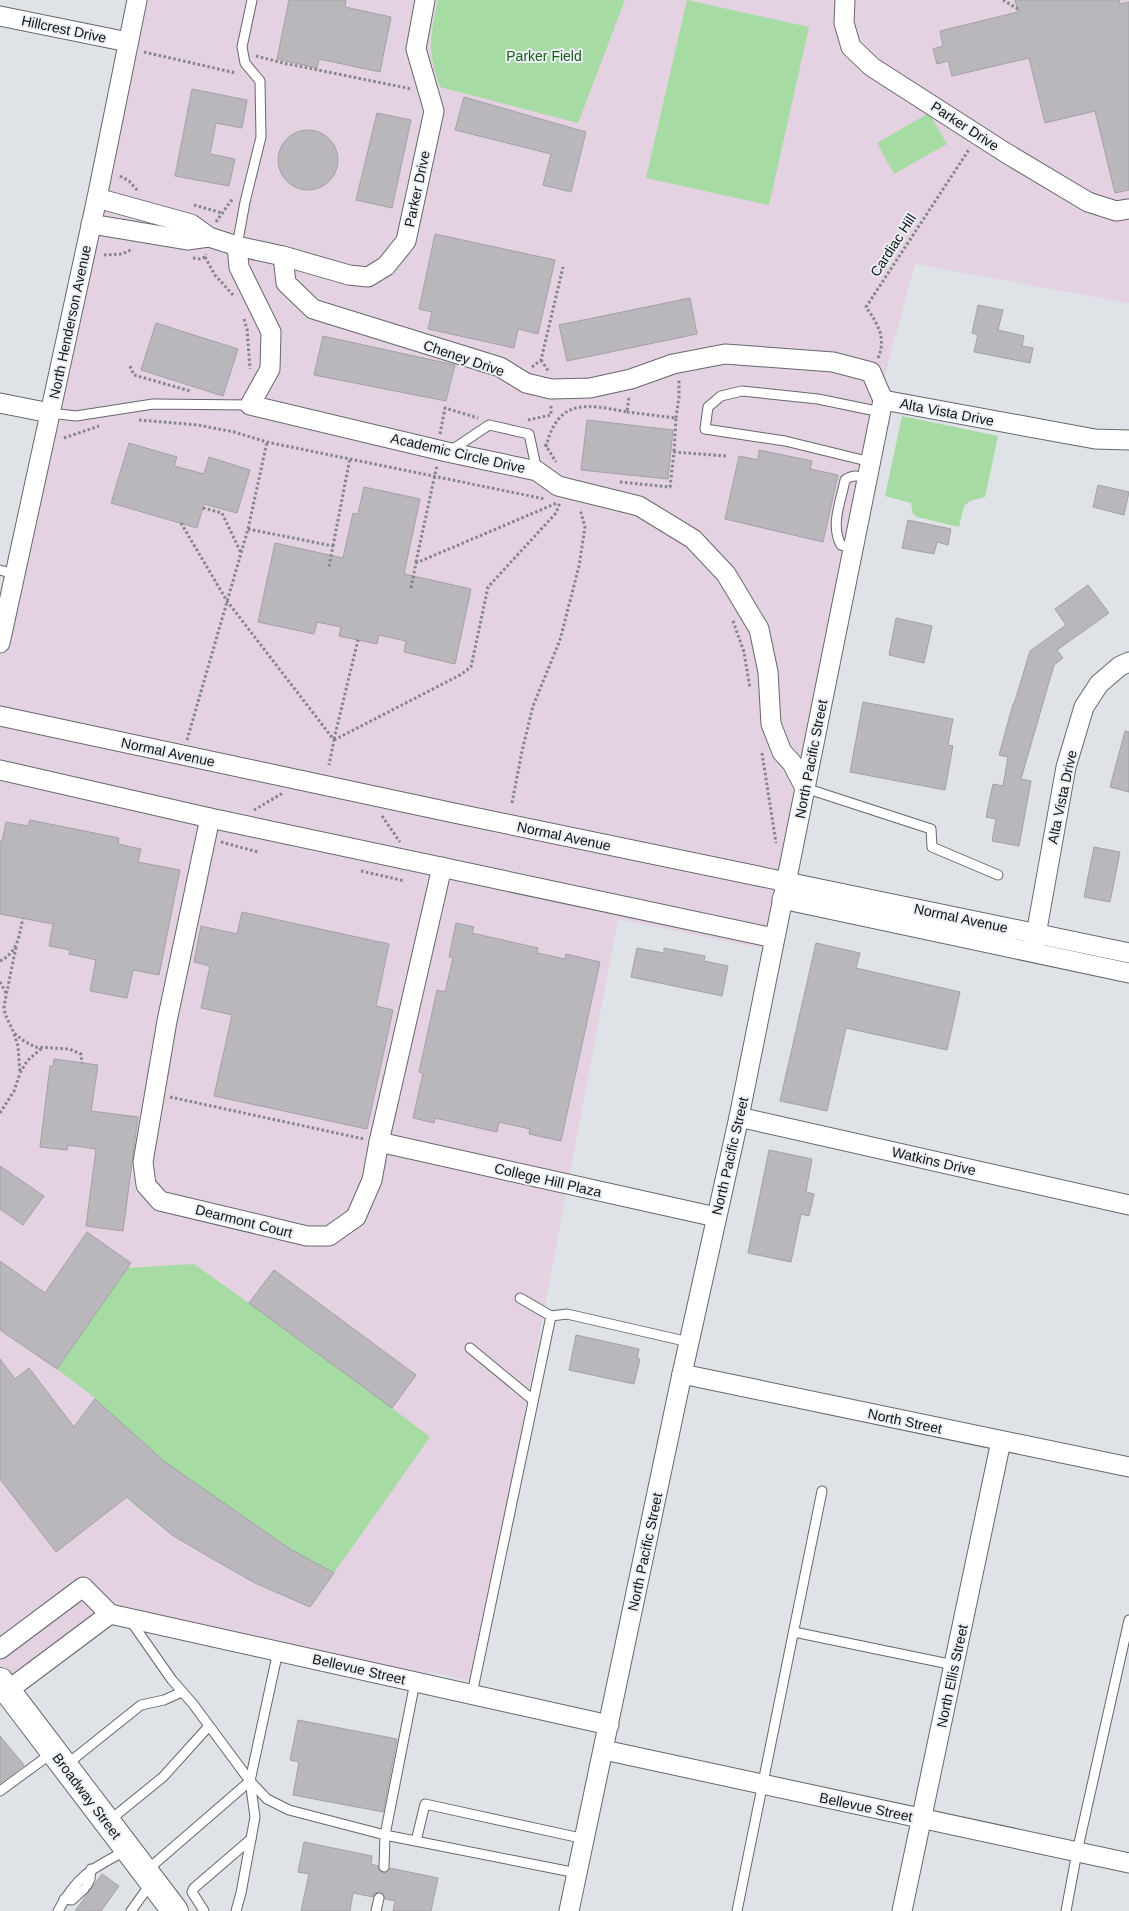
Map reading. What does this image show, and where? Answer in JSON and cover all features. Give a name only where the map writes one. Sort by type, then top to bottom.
[{"type":"main road","name":"Broadway Street","points":[[4,1686],[175,1911]]},
{"type":"street","name":"North Henderson Avenue","points":[[0,643],[8,572],[50,413],[97,198],[136,47],[136,0]]},
{"type":"street","name":"Parker Drive","points":[[283,256],[349,275],[368,277],[386,266],[406,241],[434,111],[416,49],[425,0]]},
{"type":"street","name":"Parker Drive","points":[[845,0],[844,23],[851,47],[872,67],[1088,202],[1116,211],[1129,209]]},
{"type":"street","name":"Hillcrest Drive","points":[[0,16],[136,47]]},
{"type":"street","points":[[97,198],[191,224],[210,237],[237,246],[283,256]]},
{"type":"street","points":[[91,224],[187,240],[210,237]]},
{"type":"street","points":[[237,246],[239,267],[271,332],[270,369],[250,405]]},
{"type":"street","name":"Cheney Drive","points":[[283,256],[286,283],[313,308],[500,367],[526,383],[551,389],[590,388],[631,379],[677,363],[725,354],[833,362],[871,372]]},
{"type":"street","points":[[871,372],[882,406]]},
{"type":"street","points":[[0,403],[50,413]]},
{"type":"street","name":"Academic Circle Drive","points":[[250,405],[442,453],[536,471],[558,486],[566,498],[639,506],[693,540],[726,574],[759,629],[768,672],[771,724],[782,752],[792,763],[805,788]]},
{"type":"street","name":"Alta Vista Drive","points":[[882,406],[1095,440],[1129,440]]},
{"type":"street","name":"North Pacific Street","points":[[569,1911],[682,1374],[740,1117],[774,938],[882,406]]},
{"type":"street","name":"Alta Vista Drive","points":[[1034,943],[1066,767],[1084,707],[1099,684],[1120,666],[1129,662]]},
{"type":"street","name":"Normal Avenue","points":[[0,716],[182,755],[784,891],[1034,943],[1129,953]]},
{"type":"street","points":[[0,770],[210,818],[774,938]]},
{"type":"street","name":"Dearmont Court","points":[[210,818],[167,1021],[143,1162],[146,1185],[160,1201],[306,1236],[330,1236],[356,1217],[372,1180],[442,867]]},
{"type":"street","name":"Normal Avenue","points":[[1034,943],[1129,973]]},
{"type":"street","name":"Watkins Drive","points":[[740,1117],[1129,1205]]},
{"type":"street","name":"College Hill Plaza","points":[[379,1142],[716,1217]]},
{"type":"street","name":"North Street","points":[[682,1374],[1129,1468]]},
{"type":"street","name":"North Ellis Street","points":[[902,1911],[1002,1441]]},
{"type":"street","points":[[0,1649],[83,1587],[119,1616],[4,1686]]},
{"type":"street","name":"Bellevue Street","points":[[119,1616],[608,1725]]},
{"type":"street","name":"Bellevue Street","points":[[604,1750],[1129,1863]]},
{"type":"lane","points":[[237,246],[245,202],[261,137],[260,81],[244,63],[242,46],[252,0]]},
{"type":"lane","points":[[869,470],[785,441],[705,429],[708,408],[721,396],[742,391],[882,406]]},
{"type":"lane","points":[[50,413],[76,416],[153,404],[250,405]]},
{"type":"lane","points":[[442,453],[489,424],[529,434],[536,471]]},
{"type":"lane","points":[[805,788],[931,829],[932,846],[998,875]]},
{"type":"lane","points":[[520,1298],[551,1316],[566,1314],[689,1342]]},
{"type":"lane","points":[[472,1694],[551,1316]]},
{"type":"lane","points":[[470,1348],[533,1400]]},
{"type":"lane","points":[[737,1911],[822,1491]]},
{"type":"lane","points":[[119,1616],[209,1726],[250,1781],[267,1799],[289,1810],[385,1835],[577,1873]]},
{"type":"lane","points":[[1066,1911],[1077,1852],[1129,1620]]},
{"type":"lane","points":[[794,1632],[954,1665]]},
{"type":"lane","points":[[236,1911],[255,1817],[250,1781],[278,1651]]},
{"type":"lane","points":[[384,1867],[385,1835],[415,1682]]},
{"type":"lane","points":[[0,1791],[59,1759],[141,1705],[164,1700],[182,1692]]},
{"type":"lane","points":[[107,1823],[163,1777],[209,1726]]},
{"type":"lane","points":[[131,1911],[149,1876],[250,1781]]},
{"type":"lane","points":[[416,1841],[425,1804],[584,1839]]},
{"type":"lane","points":[[204,1911],[192,1895],[194,1888],[251,1839]]},
{"type":"lane","points":[[58,1911],[78,1880],[91,1869],[128,1850]]},
{"type":"lane","points":[[64,1899],[72,1900],[85,1887],[90,1879],[91,1869]]},
{"type":"lane","points":[[376,1911],[379,1898]]},
{"type":"path","points":[[1003,0],[1018,9]]},
{"type":"path","points":[[136,47],[236,73],[242,79]]},
{"type":"path","points":[[243,53],[282,63],[428,92]]},
{"type":"path","name":"Cardiac Hill","points":[[871,372],[880,353],[882,335],[866,307],[979,135]]},
{"type":"path","points":[[236,194],[214,224],[205,258],[215,275],[238,302]]},
{"type":"path","points":[[104,255],[122,254],[134,248],[141,249]]},
{"type":"path","points":[[191,257],[205,258]]},
{"type":"path","points":[[527,370],[541,360],[563,267]]},
{"type":"path","points":[[241,311],[247,329],[250,377]]},
{"type":"path","points":[[541,360],[550,374]]},
{"type":"path","points":[[612,481],[670,488],[679,397],[677,363]]},
{"type":"path","points":[[130,366],[134,375],[197,393]]},
{"type":"path","points":[[627,412],[631,379]]},
{"type":"path","points":[[527,420],[551,415],[551,405]]},
{"type":"path","points":[[546,447],[552,428],[559,417],[570,409],[582,407],[608,408],[676,418]]},
{"type":"path","points":[[410,588],[434,475],[442,453],[440,434],[445,408],[484,419]]},
{"type":"path","points":[[136,420],[198,425],[234,432],[267,442],[434,475],[566,498]]},
{"type":"path","points":[[64,438],[105,425]]},
{"type":"path","points":[[182,755],[248,529],[267,442]]},
{"type":"path","points":[[674,453],[726,456]]},
{"type":"path","points":[[329,567],[350,458]]},
{"type":"path","points":[[416,563],[566,498]]},
{"type":"path","points":[[334,740],[460,675],[470,667],[488,587],[556,513],[566,498]]},
{"type":"path","points":[[512,803],[522,751],[534,706],[566,621],[585,527],[579,506],[586,507]]},
{"type":"path","points":[[203,508],[222,513],[241,553]]},
{"type":"path","points":[[180,523],[227,602],[334,740]]},
{"type":"path","points":[[248,529],[333,546]]},
{"type":"path","points":[[731,616],[744,652],[751,693]]},
{"type":"path","points":[[329,765],[358,640]]},
{"type":"path","points":[[761,748],[776,843]]},
{"type":"path","points":[[253,811],[284,793]]},
{"type":"path","points":[[380,813],[401,843]]},
{"type":"path","points":[[222,834],[221,843],[258,852]]},
{"type":"path","points":[[361,872],[405,881]]},
{"type":"path","points":[[20,1073],[18,1046],[14,1033],[4,1014],[4,1006],[24,918]]},
{"type":"path","points":[[0,961],[7,957],[16,947]]},
{"type":"path","points":[[0,982],[7,994]]},
{"type":"path","points":[[14,1033],[35,1047],[69,1048],[81,1054],[82,1063]]},
{"type":"path","points":[[0,1113],[14,1091],[20,1073],[27,1061],[42,1048]]},
{"type":"path","points":[[155,1094],[379,1142]]},
{"type":"shaded area","points":[[137,0],[1129,0],[1129,303],[915,264],[868,437],[786,882],[760,948],[618,919],[474,1681],[430,1672],[415,1682],[110,1614],[7,1691],[0,1681],[0,643]]},
{"type":"green space","name":"Parker Field","points":[[438,0],[625,0],[578,123],[440,87],[433,63],[431,44]]},
{"type":"green space","points":[[687,0],[809,27],[769,205],[646,178]]},
{"type":"green space","points":[[929,113],[947,144],[894,174],[877,143]]},
{"type":"green space","points":[[902,416],[998,436],[985,497],[970,501],[964,506],[959,527],[917,517],[913,514],[911,503],[885,496]]},
{"type":"green space","points":[[194,1264],[249,1303],[274,1270],[416,1375],[392,1408],[430,1437],[310,1607],[255,1583],[172,1535],[137,1507],[102,1475],[70,1434],[95,1398],[57,1369],[127,1268]]},
{"type":"building","points":[[289,0],[346,0],[345,7],[391,17],[380,72],[319,59],[317,68],[277,59]]},
{"type":"building","points":[[1015,0],[1119,0],[1120,4],[1129,2],[1129,190],[1115,193],[1095,111],[1045,123],[1029,58],[952,76],[948,61],[937,64],[933,49],[943,46],[940,31],[1018,12]]},
{"type":"building","points":[[192,89],[247,100],[242,128],[216,123],[210,154],[235,159],[229,186],[175,176]]},
{"type":"building","points":[[464,97],[586,132],[571,192],[543,185],[551,154],[455,130]]},
{"type":"building","points":[[377,113],[411,120],[392,208],[356,200]]},
{"type":"building","points":[[308,130],[325,135],[333,143],[338,160],[333,177],[325,185],[308,190],[291,185],[283,177],[278,160],[283,143],[291,135]]},
{"type":"building","points":[[435,234],[555,260],[538,334],[518,329],[514,348],[428,329],[432,312],[419,309]]},
{"type":"building","points":[[690,298],[697,334],[567,361],[559,325]]},
{"type":"building","points":[[978,305],[1003,310],[998,330],[1024,336],[1022,346],[1033,348],[1030,363],[974,352],[978,335],[972,333]]},
{"type":"building","points":[[156,323],[238,349],[223,396],[141,370]]},
{"type":"building","points":[[323,336],[455,365],[446,401],[314,375]]},
{"type":"building","points":[[587,420],[673,430],[668,479],[581,470]]},
{"type":"building","points":[[129,443],[177,457],[174,466],[204,474],[209,457],[250,470],[237,513],[204,504],[197,528],[111,503]]},
{"type":"building","points":[[759,450],[812,461],[810,469],[838,475],[823,542],[725,519],[739,456],[758,460]]},
{"type":"building","points":[[1098,485],[1129,492],[1124,515],[1093,507]]},
{"type":"building","points":[[364,487],[420,499],[404,574],[471,589],[455,664],[404,652],[406,641],[379,635],[377,644],[339,636],[341,627],[317,622],[314,634],[258,622],[275,543],[343,558],[353,513],[358,514]]},
{"type":"building","points":[[908,520],[951,529],[948,545],[937,542],[934,554],[902,548]]},
{"type":"building","points":[[1088,585],[1109,613],[1057,650],[1063,658],[1054,665],[1021,779],[1031,781],[1019,846],[992,841],[996,819],[986,817],[993,784],[1003,786],[1008,757],[999,755],[1030,651],[1066,625],[1055,609]]},
{"type":"building","points":[[896,618],[932,626],[924,663],[889,655]]},
{"type":"building","points":[[863,702],[953,719],[948,745],[953,746],[945,790],[850,772]]},
{"type":"building","points":[[1125,731],[1129,732],[1129,792],[1110,787]]},
{"type":"building","points":[[30,820],[119,838],[118,844],[141,849],[138,862],[180,870],[159,975],[133,970],[127,998],[90,991],[96,960],[69,954],[70,950],[49,946],[53,924],[0,914],[0,841],[2,842],[6,822],[28,826]]},
{"type":"building","points":[[1094,847],[1120,852],[1110,902],[1084,897]]},
{"type":"building","points":[[242,912],[389,944],[376,1006],[393,1010],[367,1129],[214,1096],[232,1015],[201,1008],[210,966],[194,962],[201,926],[237,934]]},
{"type":"building","points":[[456,923],[474,927],[472,933],[538,948],[537,953],[565,959],[566,954],[600,962],[561,1141],[529,1134],[530,1129],[499,1122],[497,1132],[435,1118],[434,1123],[413,1118],[423,1073],[419,1072],[437,990],[445,992],[453,958],[449,957]]},
{"type":"building","points":[[816,943],[860,953],[856,968],[960,992],[947,1050],[846,1028],[827,1111],[780,1101]]},
{"type":"building","points":[[637,948],[664,953],[664,948],[705,956],[704,961],[728,966],[722,996],[631,977]]},
{"type":"building","points":[[54,1059],[98,1065],[91,1111],[138,1117],[123,1231],[86,1226],[96,1149],[68,1145],[67,1150],[40,1147],[50,1066],[53,1066]]},
{"type":"building","points":[[769,1150],[812,1159],[806,1192],[814,1194],[809,1216],[801,1214],[791,1262],[748,1253]]},
{"type":"building","points":[[0,1166],[44,1196],[23,1225],[0,1209]]},
{"type":"building","points":[[87,1232],[131,1263],[57,1369],[0,1330],[0,1261],[45,1293]]},
{"type":"building","points":[[274,1270],[416,1375],[392,1408],[249,1303]]},
{"type":"building","points":[[576,1335],[639,1349],[637,1358],[640,1359],[634,1384],[569,1370]]},
{"type":"building","points":[[0,1359],[15,1379],[29,1368],[74,1427],[95,1399],[165,1462],[290,1549],[334,1573],[310,1607],[255,1583],[172,1535],[127,1497],[56,1552],[0,1479]]},
{"type":"building","points":[[298,1720],[397,1739],[383,1812],[293,1795],[299,1762],[290,1760]]},
{"type":"building","points":[[0,1736],[24,1765],[0,1783]]},
{"type":"building","points":[[304,1842],[372,1856],[371,1864],[378,1866],[379,1870],[383,1873],[387,1872],[390,1868],[438,1878],[431,1911],[393,1911],[395,1901],[385,1899],[384,1894],[380,1892],[375,1893],[373,1897],[353,1893],[350,1911],[301,1911],[309,1874],[298,1872]]},
{"type":"building","points":[[102,1874],[119,1886],[101,1911],[75,1911]]}]
